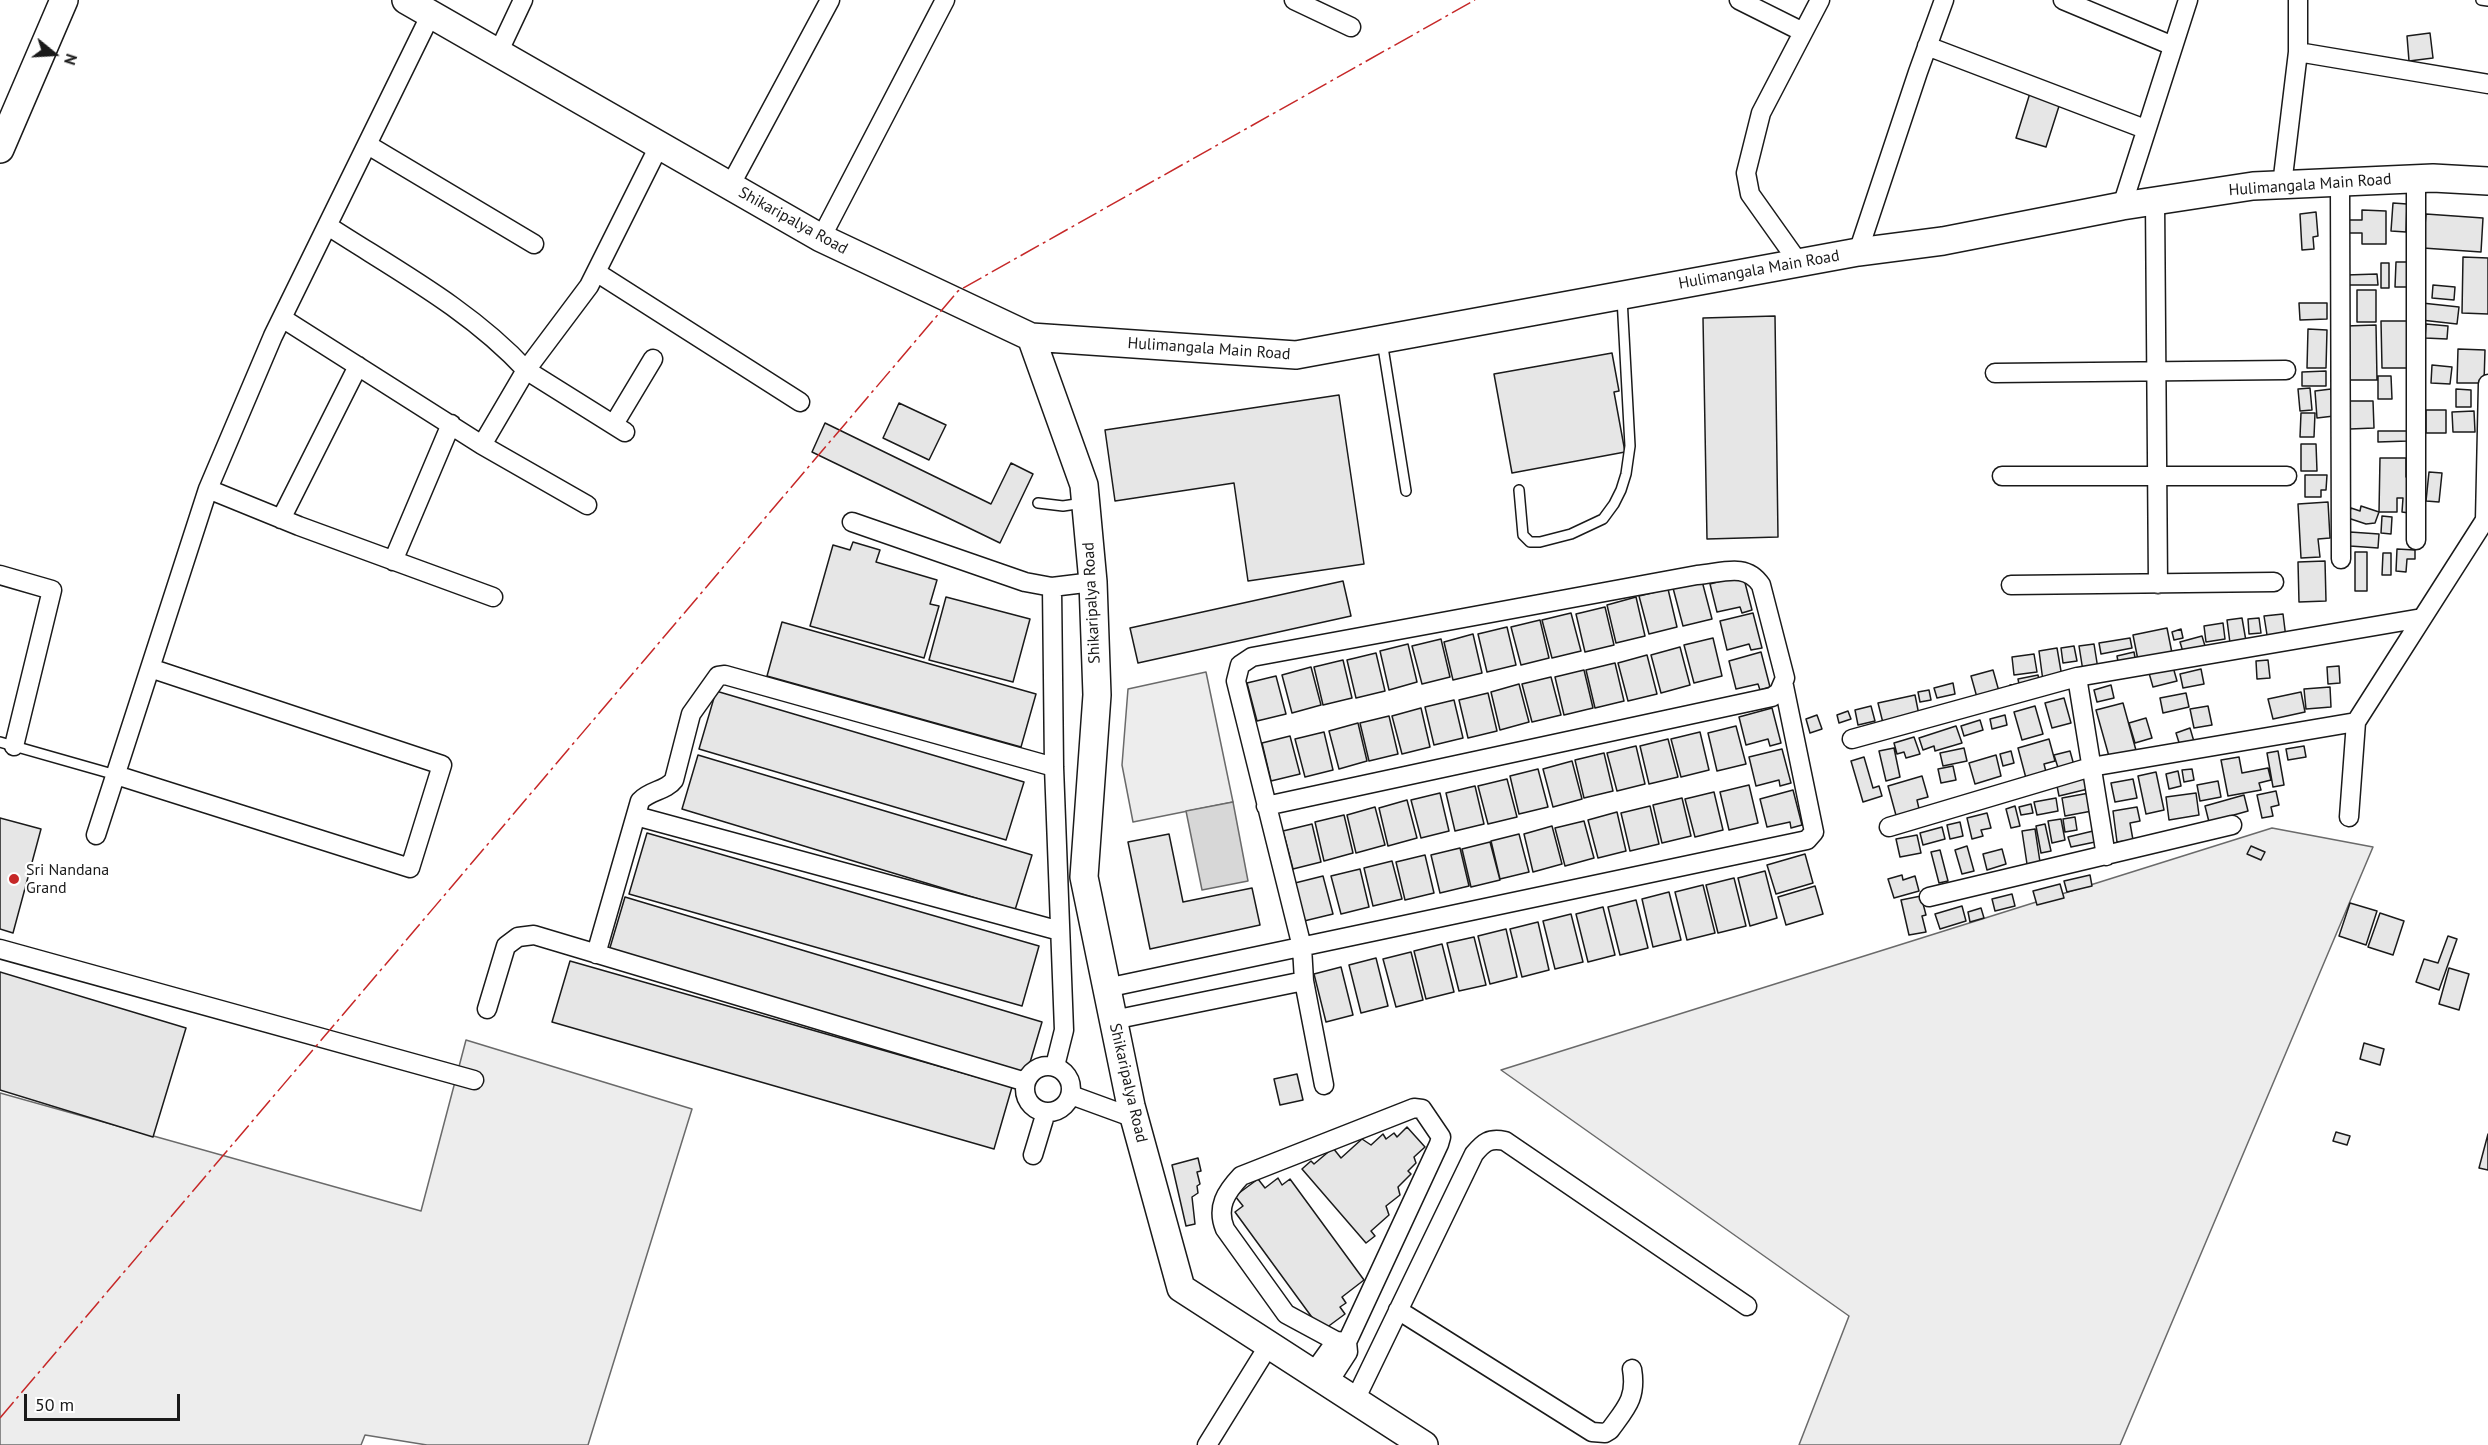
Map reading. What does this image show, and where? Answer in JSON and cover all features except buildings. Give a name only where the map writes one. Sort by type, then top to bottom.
[{"type":"street","points":[[0,149],[64,0]]},
{"type":"street","name":"Shikaripalya Road","points":[[406,0],[821,238],[1031,337],[1084,485],[1093,582],[1097,695],[1084,877],[1134,1118],[1181,1288],[1424,1445]]},
{"type":"street","points":[[498,53],[523,0]]},
{"type":"street","points":[[730,186],[830,0]]},
{"type":"street","points":[[821,238],[945,0]]},
{"type":"street","points":[[1294,0],[1351,27]]},
{"type":"street","points":[[1739,0],[1803,32]]},
{"type":"street","points":[[1799,263],[1750,194],[1746,173],[1761,113],[1820,0]]},
{"type":"street","points":[[1858,252],[1944,0]]},
{"type":"street","points":[[2063,0],[2173,46]]},
{"type":"street","points":[[2122,206],[2188,0]]},
{"type":"street","points":[[2282,184],[2298,52],[2298,0]]},
{"type":"street","points":[[96,835],[208,489],[282,318],[431,14]]},
{"type":"street","points":[[1927,46],[2145,129]]},
{"type":"street","points":[[2298,52],[2488,84]]},
{"type":"street","points":[[368,145],[534,244]]},
{"type":"street","points":[[482,445],[526,370],[589,286],[659,146]]},
{"type":"street","points":[[2416,178],[2416,540]]},
{"type":"street","name":"Hulimangala Main Road","points":[[1031,337],[1296,355],[1858,252],[1943,241],[2122,206],[2253,186],[2416,178],[2488,181]]},
{"type":"street","points":[[2340,182],[2341,559]]},
{"type":"street","points":[[2155,201],[2158,584]]},
{"type":"street","points":[[328,226],[461,312],[508,350],[526,370],[620,428],[653,359]]},
{"type":"street","points":[[596,272],[800,402]]},
{"type":"street","points":[[282,318],[482,445],[587,505]]},
{"type":"street","points":[[281,519],[358,366]]},
{"type":"street","points":[[1995,373],[2286,370]]},
{"type":"street","points":[[2349,817],[2356,722],[2485,519],[2488,384]]},
{"type":"street","points":[[393,561],[451,424]]},
{"type":"street","points":[[2002,476],[2287,476]]},
{"type":"street","points":[[208,489],[281,519],[493,597]]},
{"type":"street","points":[[852,522],[1025,582],[1052,587],[1093,582]]},
{"type":"street","points":[[1107,988],[1302,947],[1807,840],[1814,832],[1784,686],[1785,678],[1761,585],[1754,574],[1746,570],[1697,575],[1252,657],[1240,665],[1236,681],[1302,947],[1304,981],[1324,1085]]},
{"type":"street","points":[[0,575],[52,590],[7,744]]},
{"type":"street","points":[[2011,585],[2274,582]]},
{"type":"street","points":[[1052,587],[1054,767],[1064,1030],[1055,1066]]},
{"type":"street","points":[[1852,739],[2077,677],[2422,618]]},
{"type":"street","points":[[116,775],[410,868],[442,765],[150,668]]},
{"type":"street","points":[[596,954],[640,801],[646,794],[670,786],[674,780],[691,714],[718,676],[725,675],[1054,767]]},
{"type":"street","points":[[2077,677],[2106,856]]},
{"type":"street","points":[[1266,806],[1772,697],[1784,686]]},
{"type":"street","points":[[1889,827],[2091,767],[2356,722]]},
{"type":"street","points":[[636,816],[1060,931]]},
{"type":"street","points":[[1929,897],[2232,825]]},
{"type":"street","points":[[487,1009],[506,946],[518,937],[534,935],[1026,1082]]},
{"type":"street","points":[[0,949],[474,1080]]},
{"type":"street","points":[[1113,1020],[1304,981]]},
{"type":"street","points":[[1055,1066],[1067,1074],[1071,1095],[1061,1108],[1046,1112],[1038,1109],[1028,1098],[1026,1082],[1029,1076],[1041,1067],[1055,1066]]},
{"type":"street","points":[[1071,1095],[1134,1118]]},
{"type":"street","points":[[1321,1378],[1342,1341],[1442,1137],[1422,1109],[1414,1108],[1241,1176],[1222,1202],[1221,1220],[1225,1229],[1286,1314],[1342,1341]]},
{"type":"street","points":[[1033,1155],[1046,1112]]},
{"type":"street","points":[[1355,1400],[1474,1154],[1483,1142],[1493,1139],[1505,1141],[1747,1306]]},
{"type":"street","points":[[1398,1310],[1592,1432],[1610,1431],[1631,1400],[1634,1388],[1632,1369]]},
{"type":"street","points":[[1207,1445],[1269,1345]]},
{"type":"lane","points":[[2481,0],[2488,1]]},
{"type":"lane","points":[[1518,490],[1523,535],[1530,542],[1540,542],[1586,528],[1603,519],[1614,504],[1626,474],[1630,446],[1622,295]]},
{"type":"lane","points":[[1382,339],[1406,490]]},
{"type":"lane","points":[[1038,503],[1063,506],[1085,503]]},
{"type":"lane","points":[[7,744],[116,775]]},
{"type":"shaded area","points":[[1206,672],[1233,802],[1133,822],[1122,765],[1128,689]]},
{"type":"shaded area","points":[[1233,802],[1248,881],[1202,890],[1186,811]]},
{"type":"shaded area","points":[[2272,828],[2373,847],[2120,1445],[1799,1445],[1849,1316],[1501,1070]]},
{"type":"shaded area","points":[[466,1040],[692,1109],[588,1445],[427,1445],[365,1435],[361,1445],[0,1445],[0,1093],[421,1211]]},
{"type":"power","points":[[0,1418],[958,291],[1475,0]]},
{"type":"place","name":"Sri Nandana Grand","points":[[14,879]]}]
